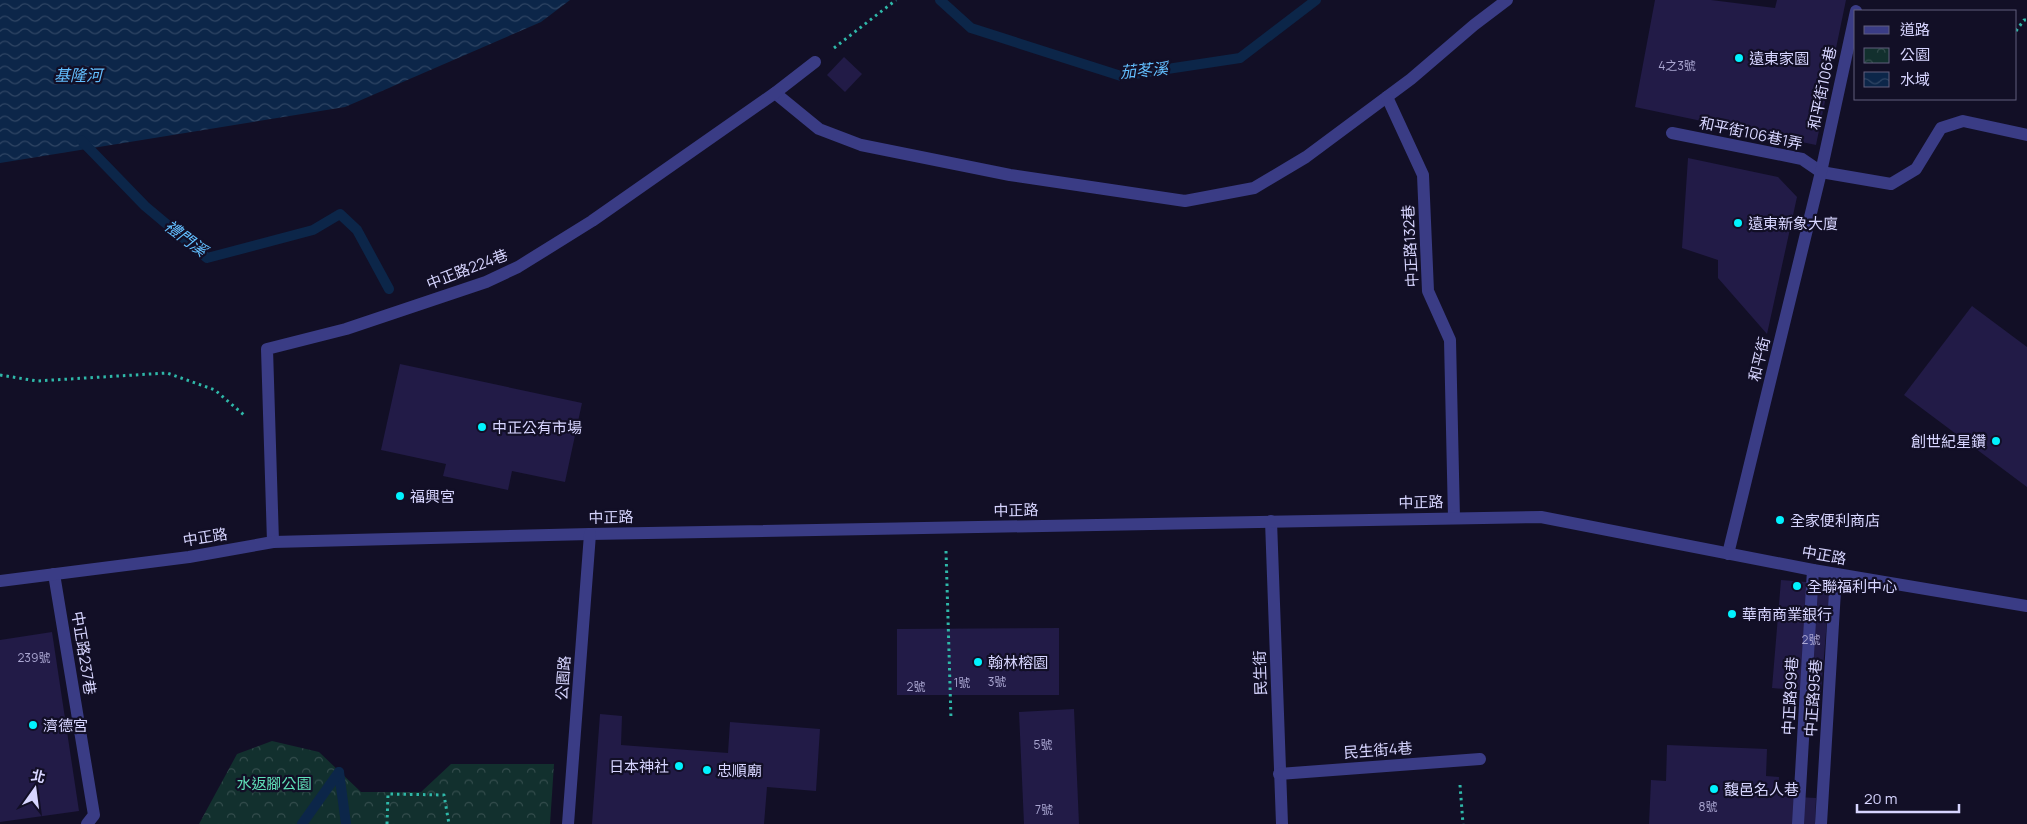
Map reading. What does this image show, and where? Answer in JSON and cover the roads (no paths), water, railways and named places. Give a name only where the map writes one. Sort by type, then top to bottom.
[{"type":"street","points":[[775,93],[819,129],[861,145],[1010,175],[1185,201],[1254,188],[1306,158],[1387,97],[1507,0]]},
{"type":"street","name":"和平街106巷","points":[[1821,172],[1854,20]]},
{"type":"street","name":"中正路224巷","points":[[273,542],[267,349],[346,329],[486,282],[518,267],[592,221],[775,93],[815,62]]},
{"type":"street","name":"中正路132巷","points":[[1387,97],[1423,175],[1428,291],[1450,340],[1454,518]]},
{"type":"street","points":[[1821,172],[1891,184],[1916,169],[1941,128],[1963,122],[2027,135]]},
{"type":"street","name":"和平街106巷1弄","points":[[1672,132],[1802,158],[1821,172]]},
{"type":"street","name":"和平街","points":[[1728,554],[1821,172]]},
{"type":"street","name":"中正路","points":[[0,581],[189,557],[273,542],[1541,516],[1814,570],[2027,606]]},
{"type":"street","name":"民生街","points":[[1271,521],[1282,824]]},
{"type":"street","name":"公園路","points":[[568,824],[590,534]]},
{"type":"street","name":"中正路99巷","points":[[1798,824],[1814,570]]},
{"type":"street","name":"中正路237巷","points":[[54,574],[94,815],[87,824]]},
{"type":"street","name":"中正路95巷","points":[[1821,824],[1836,574]]},
{"type":"street","name":"民生街4巷","points":[[1279,774],[1480,760]]},
{"type":"water","name":"基隆河","points":[[0,0],[570,0],[541,22],[345,107],[0,163]]},
{"type":"waterway","name":"茄苳溪","points":[[940,0],[971,28],[1121,76],[1240,58],[1316,0]]},
{"type":"waterway","name":"禮門溪","points":[[81,140],[145,206],[207,258],[313,230],[340,214],[357,230],[389,289]]},
{"type":"waterway","name":"禮門溪","points":[[339,772],[346,824]]},
{"type":"waterway","points":[[302,824],[339,772]]},
{"type":"place","name":"遠東家園","points":[[1739,58]]},
{"type":"place","name":"遠東新象大廈","points":[[1738,223]]},
{"type":"place","name":"中正公有市場","points":[[482,427]]},
{"type":"place","name":"創世紀星鑽","points":[[1996,441]]},
{"type":"place","name":"福興宮","points":[[400,496]]},
{"type":"place","name":"全家便利商店","points":[[1780,520]]},
{"type":"place","name":"全聯福利中心","points":[[1797,586]]},
{"type":"place","name":"華南商業銀行","points":[[1732,614]]},
{"type":"place","name":"翰林榕園","points":[[978,662]]},
{"type":"place","name":"濟德宮","points":[[33,725]]},
{"type":"place","name":"日本神社","points":[[679,766]]},
{"type":"place","name":"忠順廟","points":[[707,770]]},
{"type":"place","name":"馥邑名人巷","points":[[1714,789]]},
{"type":"park label","name":"水返腳公園","points":[[274,783]]}]
